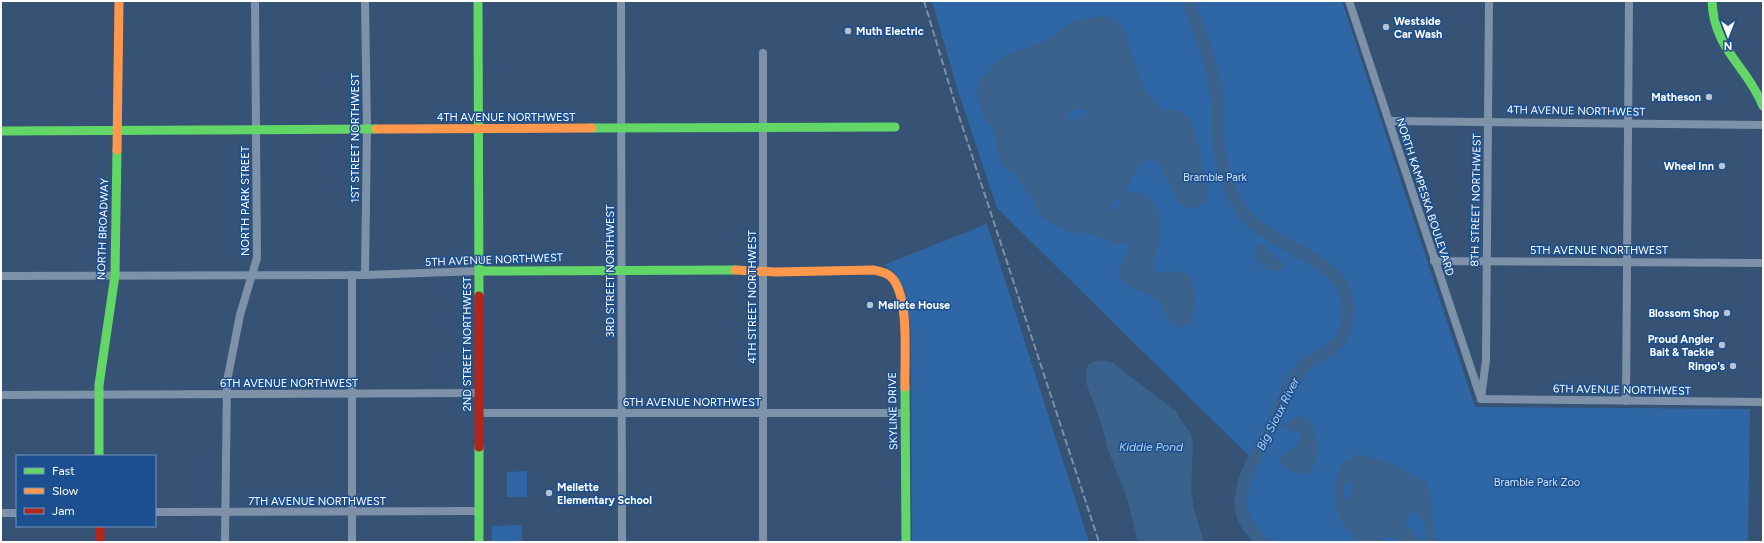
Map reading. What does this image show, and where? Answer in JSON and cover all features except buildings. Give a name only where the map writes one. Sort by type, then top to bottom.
[{"type":"street","name":"NORTH BROADWAY","points":[[99,455],[99,394],[115,275],[119,1]]},
{"type":"street","name":"NORTH PARK STREET","points":[[225,542],[226,394],[228,368],[238,323],[257,258],[255,1]]},
{"type":"street","name":"1ST STREET NORTHWEST","points":[[365,1],[367,129],[365,275]]},
{"type":"street","name":"2ND STREET NORTHWEST","points":[[478,1],[479,542]]},
{"type":"street","name":"3RD STREET NORTHWEST","points":[[621,1],[620,413],[622,542]]},
{"type":"street","name":"NORTH KAMPESKA BOULEVARD","points":[[1349,1],[1481,399]]},
{"type":"street","name":"8TH STREET NORTHWEST","points":[[1481,399],[1486,360],[1489,1]]},
{"type":"street","points":[[1626,401],[1630,1]]},
{"type":"street","points":[[1712,1],[1715,23],[1720,40],[1752,83],[1763,106]]},
{"type":"street","name":"4TH STREET NORTHWEST","points":[[763,53],[763,542]]},
{"type":"street","name":"4TH AVENUE NORTHWEST","points":[[1390,121],[1763,125]]},
{"type":"street","name":"4TH AVENUE NORTHWEST","points":[[1,131],[763,129],[895,127]]},
{"type":"street","name":"5TH AVENUE NORTHWEST","points":[[1434,261],[1763,263]]},
{"type":"street","name":"5TH AVENUE NORTHWEST","points":[[1,276],[253,274],[365,275],[479,272],[493,270],[874,270],[886,273],[894,280]]},
{"type":"street","points":[[352,275],[352,542]]},
{"type":"street","name":"SKYLINE DRIVE","points":[[894,280],[900,297],[903,318],[906,413],[906,542]]},
{"type":"street","name":"6TH AVENUE NORTHWEST","points":[[1,395],[478,393]]},
{"type":"street","name":"6TH AVENUE NORTHWEST","points":[[1481,399],[1763,402]]},
{"type":"street","name":"6TH AVENUE NORTHWEST","points":[[479,413],[906,413]]},
{"type":"street","name":"7TH AVENUE NORTHWEST","points":[[156,512],[479,511]]},
{"type":"street","points":[[1,513],[16,513]]},
{"type":"street","points":[[100,527],[100,542]]},
{"type":"green space","name":"Bramble Park","points":[[932,1],[1342,1],[1475,407],[1750,409],[1748,542],[1261,542],[1244,519],[1241,505],[1245,482],[1254,461],[997,208],[957,88]]},
{"type":"green space","points":[[987,224],[1089,542],[912,542],[911,334],[905,292],[894,272],[884,265]]},
{"type":"green space","points":[[527,471],[527,497],[507,497],[507,472]]},
{"type":"green space","points":[[522,525],[522,542],[492,542],[492,526]]},
{"type":"water","points":[[1104,16],[1114,19],[1123,28],[1144,89],[1161,110],[1182,112],[1185,114],[1193,128],[1200,151],[1208,192],[1205,201],[1193,208],[1183,207],[1179,204],[1160,166],[1155,160],[1149,159],[1144,161],[1140,166],[1125,189],[1125,193],[1134,192],[1148,197],[1157,210],[1160,234],[1154,271],[1158,273],[1185,273],[1192,281],[1195,297],[1194,315],[1186,326],[1174,326],[1168,320],[1157,300],[1148,294],[1130,287],[1120,279],[1119,267],[1130,248],[1129,243],[1114,244],[1095,235],[1067,231],[1044,220],[1039,214],[1036,205],[1014,173],[1003,167],[999,160],[993,127],[988,124],[976,95],[980,80],[1003,56],[1045,41],[1074,21]],"holes":[[[1079,108],[1087,111],[1084,116],[1071,120],[1068,118],[1070,112]],[[1116,199],[1119,199],[1119,207],[1111,211],[1110,205]]]},
{"type":"water","points":[[1264,242],[1268,251],[1283,263],[1283,268],[1278,271],[1270,270],[1264,267],[1254,255],[1256,248]]},
{"type":"water","name":"Kiddie Pond","points":[[1103,360],[1113,363],[1175,411],[1191,434],[1193,445],[1191,491],[1194,508],[1204,542],[1139,542],[1137,539],[1128,501],[1108,450],[1102,425],[1087,386],[1086,371],[1088,365],[1095,361]]},
{"type":"water","points":[[1297,415],[1306,419],[1313,426],[1318,445],[1314,465],[1304,474],[1290,470],[1279,461],[1280,458],[1294,448],[1301,439],[1298,432],[1281,427],[1282,423],[1287,424]]},
{"type":"water","points":[[1357,454],[1388,462],[1428,483],[1435,542],[1403,542],[1391,537],[1383,538],[1380,542],[1359,542],[1344,525],[1336,506],[1334,497],[1335,486],[1341,464]],"holes":[[[1348,482],[1353,483],[1348,498],[1343,498],[1343,491]],[[1412,512],[1421,517],[1428,536],[1426,540],[1419,538],[1406,525],[1406,517]]]},
{"type":"waterway","name":"Big Sioux River","points":[[1189,1],[1207,52],[1211,69],[1217,97],[1218,136],[1223,169],[1235,199],[1247,217],[1259,228],[1308,256],[1323,266],[1336,278],[1345,292],[1348,309],[1347,324],[1342,337],[1334,347],[1306,364],[1297,375],[1250,467],[1242,489],[1242,512],[1247,524],[1261,542]]},
{"type":"railway","points":[[924,1],[956,107],[1099,542]]},
{"type":"traffic: fast","points":[[478,1],[479,296]]},
{"type":"traffic: fast","points":[[1712,1],[1714,18],[1725,45],[1749,80],[1763,106]]},
{"type":"traffic: fast","points":[[592,128],[895,127]]},
{"type":"traffic: fast","points":[[1,131],[376,129]]},
{"type":"traffic: fast","points":[[99,455],[99,385],[115,275],[117,150]]},
{"type":"traffic: fast","points":[[479,271],[735,270]]},
{"type":"traffic: fast","points":[[905,387],[906,542]]},
{"type":"traffic: fast","points":[[479,447],[479,542]]},
{"type":"traffic: slow","points":[[117,150],[119,1]]},
{"type":"traffic: slow","points":[[376,129],[592,128]]},
{"type":"traffic: slow","points":[[735,270],[775,272],[874,270],[889,275],[893,279],[902,301],[905,331],[905,387]]},
{"type":"traffic: jam","points":[[479,296],[479,447]]},
{"type":"traffic: jam","points":[[100,527],[100,542]]},
{"type":"place","name":"Westside Car Wash","points":[[1386,27]]},
{"type":"place","name":"Muth Electric","points":[[848,31]]},
{"type":"place","name":"Matheson","points":[[1709,97]]},
{"type":"place","name":"Wheel Inn","points":[[1722,166]]},
{"type":"place","name":"Mellete House","points":[[870,305]]},
{"type":"place","name":"Blossom Shop","points":[[1727,313]]},
{"type":"place","name":"Proud Angler Bait & Tackle","points":[[1722,345]]},
{"type":"place","name":"Ringo's","points":[[1733,366]]},
{"type":"place","name":"Mellette Elementary School","points":[[549,493]]},
{"type":"park label","name":"Bramble Park Zoo","points":[[1537,482]]}]
